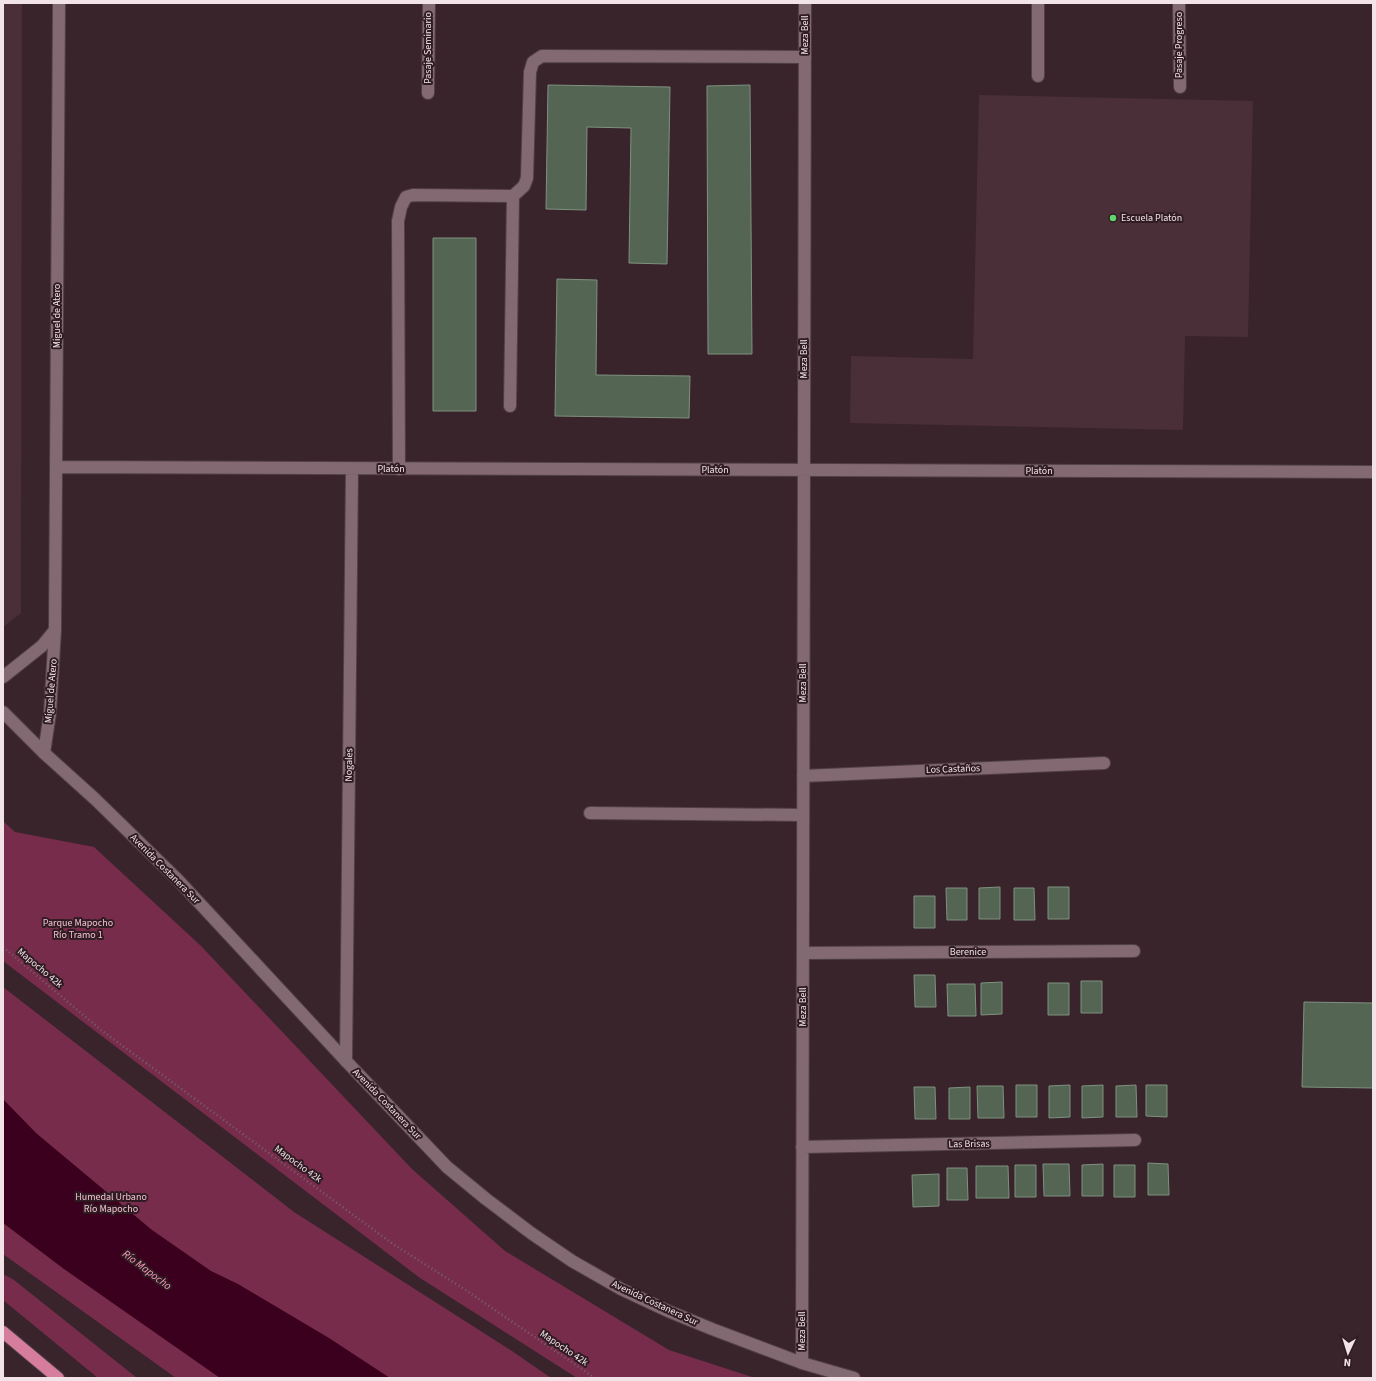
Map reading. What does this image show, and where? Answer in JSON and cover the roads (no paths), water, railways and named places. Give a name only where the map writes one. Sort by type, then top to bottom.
[{"type":"highway","points":[[3,1332],[58,1378]]},
{"type":"street","name":"Miguel de Atero","points":[[44,753],[52,700],[55,630],[60,3]]},
{"type":"street","name":"Pasaje Seminario","points":[[428,94],[429,3]]},
{"type":"street","name":"Meza Bell","points":[[802,1363],[805,3]]},
{"type":"street","points":[[1038,3],[1038,76]]},
{"type":"street","name":"Pasaje Progreso","points":[[1179,3],[1180,87]]},
{"type":"street","points":[[399,469],[398,221],[401,207],[406,197],[513,196],[524,186],[527,178],[530,72],[533,62],[542,56],[805,57]]},
{"type":"street","points":[[510,406],[513,196]]},
{"type":"street","name":"Platón","points":[[56,467],[1373,472]]},
{"type":"street","name":"Nogales","points":[[346,1061],[352,469]]},
{"type":"street","name":"Miguel de Atero","points":[[3,677],[42,646],[55,630]]},
{"type":"street","name":"Avenida Costanera Sur","points":[[3,712],[44,753],[96,799],[178,880],[346,1061],[447,1167],[492,1203],[531,1233],[572,1261],[621,1289],[668,1311],[802,1363],[854,1378]]},
{"type":"street","name":"Los Castaños","points":[[803,776],[1104,763]]},
{"type":"street","points":[[590,813],[803,815]]},
{"type":"street","name":"Berenice","points":[[803,953],[1134,951]]},
{"type":"street","name":"Las Brisas","points":[[802,1147],[1135,1140]]},
{"type":"water","name":"Río Mapocho","points":[[3,1099],[36,1133],[152,1230],[211,1271],[238,1284],[329,1338],[390,1378],[220,1378],[64,1269],[3,1223]]},
{"type":"place","name":"Escuela Platón","points":[[1113,218]]},
{"type":"park label","name":"Parque Mapocho Río Tramo 1","points":[[78,928]]},
{"type":"park label","name":"Humedal Urbano Río Mapocho","points":[[111,1202]]}]
